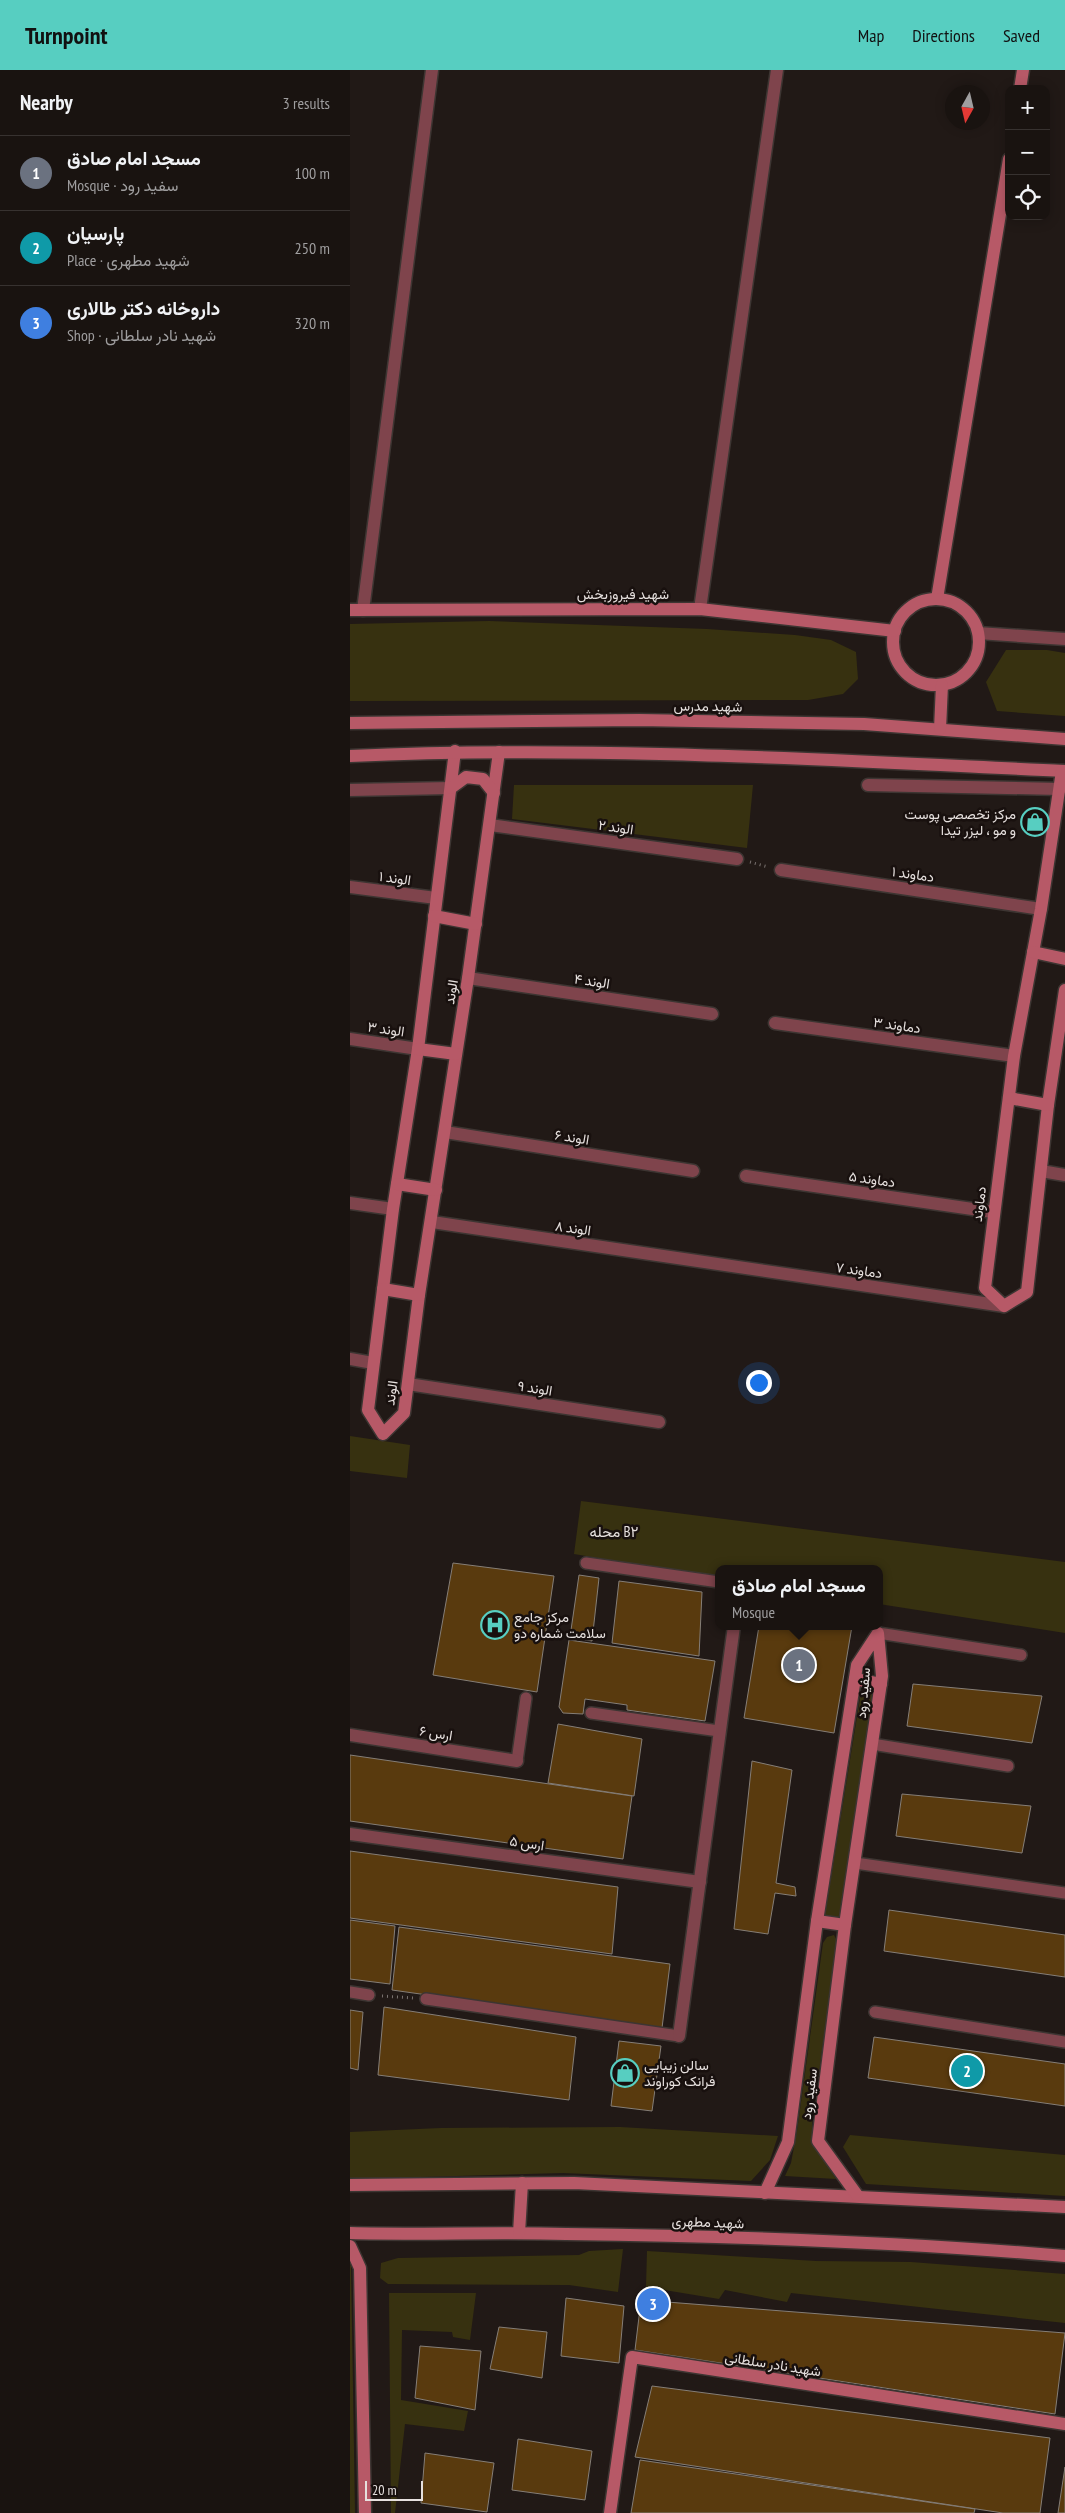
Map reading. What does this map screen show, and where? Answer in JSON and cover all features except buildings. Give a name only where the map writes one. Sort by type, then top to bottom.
[{"type":"street","points":[[356,610],[432,70]]},
{"type":"street","points":[[700,609],[777,70]]},
{"type":"street","points":[[1021,85],[1023,70]]},
{"type":"street","points":[[937,599],[1006,175]]},
{"type":"street","points":[[937,599],[951,602],[963,609],[973,620],[978,633],[979,647],[975,661],[967,672],[955,681],[942,685],[928,684],[915,679],[904,670],[896,658],[893,645],[895,631],[900,618],[910,608],[923,601],[937,599]]},
{"type":"street","name":"شهید فیروزبخش","points":[[356,610],[700,609],[895,631]]},
{"type":"street","points":[[978,633],[1065,639]]},
{"type":"street","points":[[940,729],[942,685]]},
{"type":"street","name":"شهید مدرس","points":[[350,723],[639,720],[864,724],[1065,739]]},
{"type":"street","points":[[350,756],[455,751],[811,759],[1064,771]]},
{"type":"street","name":"الوند","points":[[455,751],[418,1049],[393,1209],[368,1410],[383,1434],[404,1413],[419,1295],[432,1222],[476,924],[499,752]]},
{"type":"street","name":"دماوند","points":[[1004,1306],[984,1288],[1014,1056],[1063,789],[1064,771]]},
{"type":"street","points":[[350,790],[451,788],[466,777],[483,779],[494,794]]},
{"type":"street","points":[[868,784],[1063,789]]},
{"type":"street","name":"الوند ۲","points":[[490,825],[737,859]]},
{"type":"street","name":"دماوند ۱","points":[[781,870],[1041,908]]},
{"type":"street","name":"الوند ۱","points":[[350,887],[436,898]]},
{"type":"street","points":[[434,916],[476,924]]},
{"type":"street","points":[[1033,952],[1065,959]]},
{"type":"street","name":"الوند ۴","points":[[468,978],[712,1014]]},
{"type":"street","points":[[1004,1306],[1027,1292],[1048,1105],[1063,1025],[1065,990]]},
{"type":"street","name":"دماوند ۳","points":[[775,1023],[1014,1056]]},
{"type":"street","name":"الوند ۳","points":[[350,1039],[418,1049]]},
{"type":"street","points":[[418,1049],[456,1054]]},
{"type":"street","points":[[1009,1098],[1048,1105]]},
{"type":"street","name":"الوند ۶","points":[[445,1132],[693,1171]]},
{"type":"street","points":[[1041,1171],[1065,1175]]},
{"type":"street","name":"دماوند ۵","points":[[746,1176],[993,1212]]},
{"type":"street","points":[[397,1184],[436,1190]]},
{"type":"street","points":[[350,1203],[393,1209]]},
{"type":"street","name":"الوند ۸","points":[[432,1222],[710,1263]]},
{"type":"street","name":"دماوند ۷","points":[[710,1263],[1004,1306]]},
{"type":"street","points":[[383,1289],[419,1295]]},
{"type":"street","points":[[350,1359],[373,1363]]},
{"type":"street","name":"الوند ۹","points":[[408,1384],[659,1422]]},
{"type":"street","points":[[679,2036],[733,1630]]},
{"type":"street","name":"سفید رود","points":[[765,2193],[788,2142],[817,1921],[857,1665],[878,1633]]},
{"type":"street","name":"سفید رود","points":[[857,2196],[818,2142],[845,1924],[882,1676],[878,1633]]},
{"type":"street","points":[[855,1679],[881,1684]]},
{"type":"street","name":"ارس ۶","points":[[350,1735],[517,1761]]},
{"type":"street","name":"ارس ۵","points":[[350,1834],[700,1882]]},
{"type":"street","points":[[817,1921],[845,1924]]},
{"type":"street","points":[[520,2233],[522,2183]]},
{"type":"street","points":[[350,2185],[574,2183],[1065,2207]]},
{"type":"street","name":"شهید مطهری","points":[[350,2233],[419,2235],[520,2233],[886,2243],[1065,2256]]},
{"type":"street","points":[[350,2246],[360,2268],[365,2513]]},
{"type":"street","name":"شهید نادر سلطانی","points":[[610,2513],[632,2357],[1065,2424]]},
{"type":"lane","points":[[586,1563],[715,1581]]},
{"type":"lane","points":[[878,1633],[1022,1655]]},
{"type":"lane","points":[[517,1761],[526,1698]]},
{"type":"lane","points":[[591,1713],[719,1731]]},
{"type":"lane","points":[[872,1744],[1008,1766]]},
{"type":"lane","points":[[855,1864],[1065,1894]]},
{"type":"lane","points":[[350,1992],[369,1995]]},
{"type":"lane","points":[[426,1999],[679,2036]]},
{"type":"lane","points":[[875,2012],[1065,2042]]},
{"type":"path","points":[[737,859],[781,870]]},
{"type":"path","points":[[369,1995],[426,1999]]},
{"type":"shaded area","points":[[489,621],[707,629],[795,635],[831,640],[856,652],[858,679],[843,694],[808,700],[350,701],[350,624]]},
{"type":"shaded area","points":[[1006,650],[1047,650],[1065,653],[1065,716],[997,711],[986,682]]},
{"type":"shaded area","points":[[514,785],[753,785],[747,848],[512,819]]},
{"type":"shaded area","points":[[350,1436],[410,1445],[407,1478],[350,1471]]},
{"type":"shaded area","points":[[581,1501],[1065,1562],[1065,1633],[883,1605],[883,1565],[715,1565],[715,1577],[574,1554]]},
{"type":"shaded area","points":[[861,1692],[873,1692],[839,1918],[825,1915]]},
{"type":"shaded area","points":[[834,1935],[837,1941],[812,2124],[813,2144],[836,2179],[785,2176],[791,2163],[797,2131],[823,1943],[827,1937]]},
{"type":"shaded area","points":[[620,2127],[778,2136],[770,2160],[751,2181],[563,2173],[350,2179],[350,2132],[441,2128]]},
{"type":"shaded area","points":[[850,2135],[1065,2155],[1065,2196],[866,2184],[843,2147]]},
{"type":"shaded area","points":[[623,2249],[618,2292],[569,2285],[388,2284],[380,2278],[381,2263],[398,2258],[579,2255],[589,2251]]},
{"type":"shaded area","points":[[647,2251],[816,2261],[911,2262],[1065,2274],[1065,2323],[791,2293],[787,2302],[725,2290],[719,2299],[646,2287]]},
{"type":"shaded area","points":[[351,2266],[355,2513],[350,2513]]},
{"type":"shaded area","points":[[389,2293],[476,2293],[470,2340],[453,2337],[452,2332],[402,2330],[401,2400],[468,2411],[464,2431],[405,2424],[395,2513],[391,2513]]},
{"type":"place","name":"مرکز تخصصی پوست و مو ، لیزر تیدا","points":[[1035,822]]},
{"type":"place","name":"مرکز جامع سلامت شماره دو","points":[[495,1625]]},
{"type":"place","name":"مسجد امام صادق","points":[[799,1665]]},
{"type":"place","name":"پارسیان","points":[[967,2071]]},
{"type":"place","name":"سالن زیبایی فرانک کوراوند","points":[[625,2073]]},
{"type":"place","name":"داروخانه دکتر طالاری","points":[[653,2304]]},
{"type":"district","name":"محله B۲","points":[[614,1531]]}]
